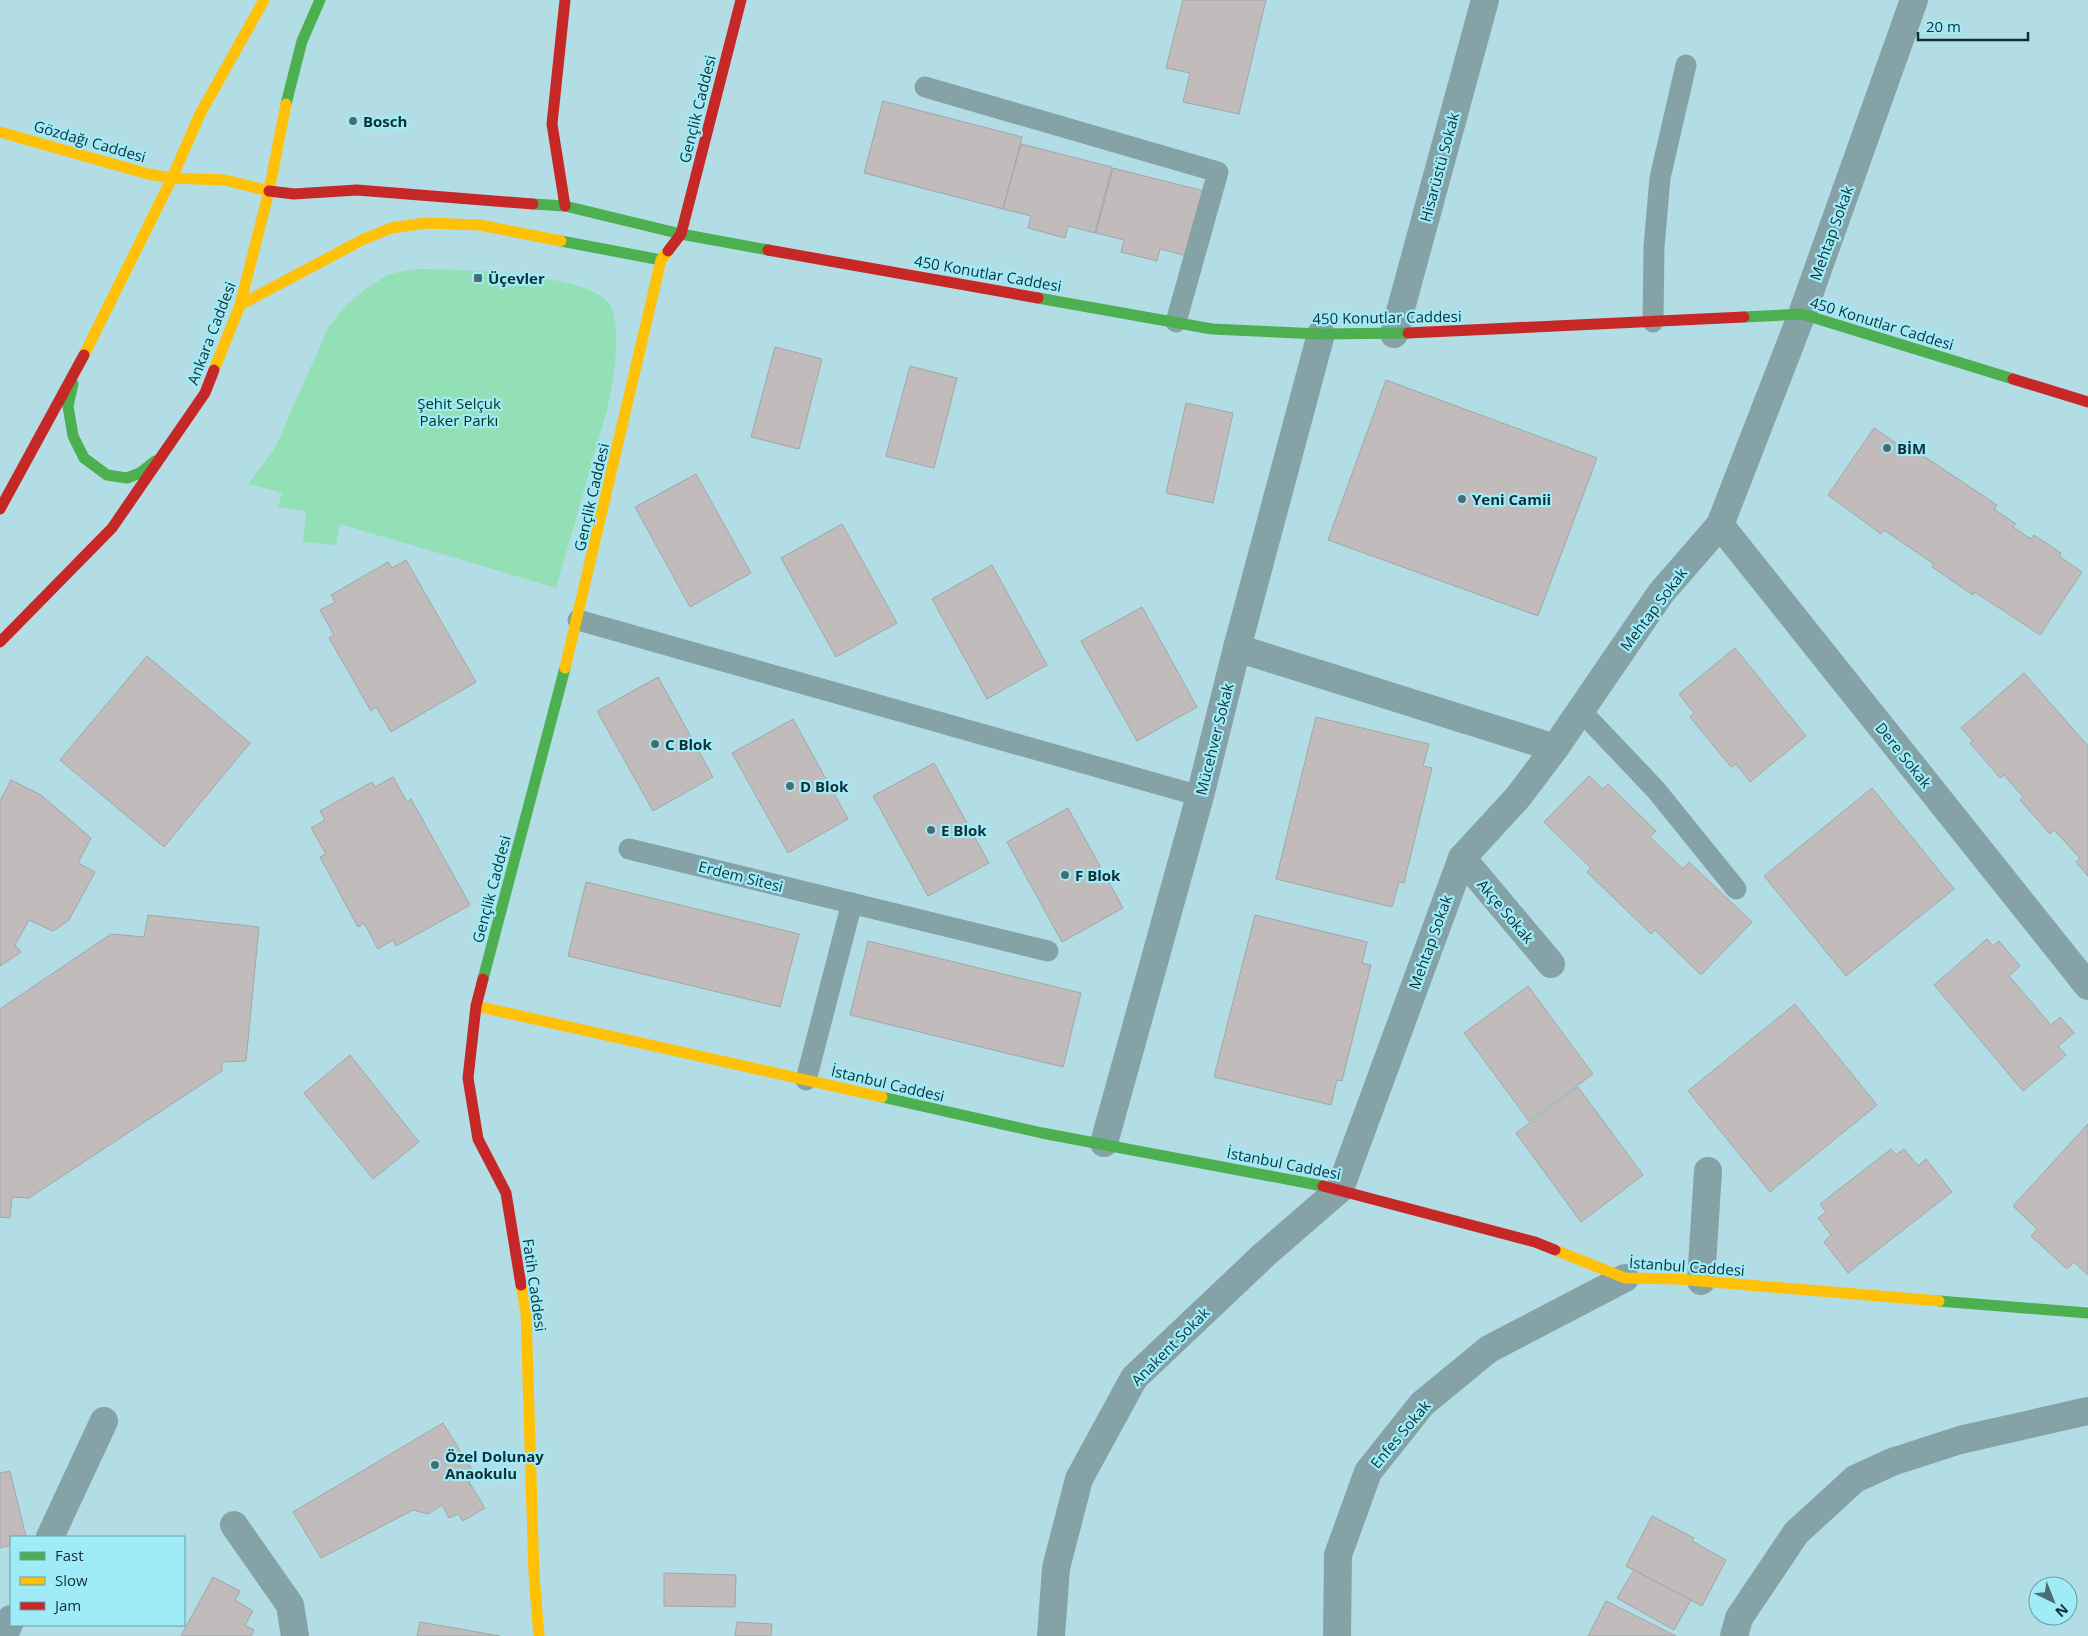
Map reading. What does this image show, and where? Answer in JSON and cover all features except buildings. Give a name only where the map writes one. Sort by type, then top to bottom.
[{"type":"street","points":[[0,509],[74,375],[172,178],[200,114],[264,0]]},
{"type":"street","name":"Ankara Caddesi","points":[[0,642],[112,528],[205,393],[240,305],[269,191],[281,125],[302,41],[320,0]]},
{"type":"street","points":[[565,0],[552,124],[565,206]]},
{"type":"street","name":"Gençlik Caddesi","points":[[476,1006],[578,620],[661,260],[681,234],[741,0]]},
{"type":"street","name":"Hisarüstü Sokak","points":[[1394,334],[1485,0]]},
{"type":"street","name":"Mehtap Sokak","points":[[1340,1189],[1462,858],[1518,798],[1556,748],[1661,593],[1720,525],[1802,314],[1914,0]]},
{"type":"street","name":"Gözdağı Caddesi","points":[[0,132],[148,174],[172,178],[225,180],[269,191],[294,194],[357,190],[565,206]]},
{"type":"street","name":"450 Konutlar Caddesi","points":[[565,206],[681,234],[1212,328],[1321,334],[1394,334],[1802,314],[2088,402]]},
{"type":"street","points":[[240,305],[362,240],[391,228],[426,224],[480,225],[661,260]]},
{"type":"street","name":"Mücehver Sokak","points":[[1104,1143],[1200,796],[1237,648],[1321,334]]},
{"type":"street","points":[[74,375],[68,406],[73,436],[84,458],[107,475],[127,478],[140,473],[162,456]]},
{"type":"street","name":"Dere Sokak","points":[[1720,525],[2088,986]]},
{"type":"street","points":[[1237,648],[1556,748]]},
{"type":"street","name":"Akçe Sokak","points":[[1462,858],[1551,964]]},
{"type":"street","name":"İstanbul Caddesi","points":[[476,1006],[1042,1132],[1340,1189],[1535,1242],[1625,1278],[1701,1281],[2088,1313]]},
{"type":"street","name":"Fatih Caddesi","points":[[476,1006],[468,1078],[478,1139],[506,1193],[526,1312],[534,1576],[539,1636]]},
{"type":"street","points":[[1701,1281],[1708,1171]]},
{"type":"street","name":"Anakent Sokak","points":[[1051,1636],[1056,1568],[1079,1478],[1134,1378],[1265,1254],[1340,1189]]},
{"type":"street","name":"Enfes Sokak","points":[[1336,1636],[1338,1555],[1368,1472],[1422,1404],[1489,1350],[1625,1278]]},
{"type":"street","points":[[1734,1636],[1739,1618],[1796,1533],[1855,1479],[1892,1462],[1960,1440],[2088,1411]]},
{"type":"street","points":[[50,1536],[104,1422]]},
{"type":"street","points":[[234,1525],[290,1605],[295,1636]]},
{"type":"street","points":[[4,1636],[10,1622]]},
{"type":"lane","points":[[1653,322],[1654,247],[1660,178],[1686,65]]},
{"type":"lane","points":[[925,87],[1218,172],[1176,322]]},
{"type":"lane","points":[[578,620],[1200,796]]},
{"type":"lane","points":[[1581,710],[1656,790],[1736,889]]},
{"type":"lane","name":"Erdem Sitesi","points":[[629,849],[1048,951]]},
{"type":"lane","points":[[806,1080],[852,904]]},
{"type":"green space","name":"Şehit Selçuk Paker Parkı","points":[[415,269],[488,272],[550,279],[577,285],[598,294],[610,305],[616,328],[616,357],[607,410],[556,588],[340,524],[336,545],[303,542],[306,511],[278,507],[282,493],[248,484],[274,450],[328,328],[346,305],[367,288],[389,274]]},
{"type":"traffic: fast","points":[[286,104],[302,41],[320,0]]},
{"type":"traffic: fast","points":[[533,204],[565,206],[681,234],[768,250]]},
{"type":"traffic: fast","points":[[561,241],[661,260]]},
{"type":"traffic: fast","points":[[1038,298],[1212,329],[1321,334],[1408,333]]},
{"type":"traffic: fast","points":[[1744,317],[1802,314],[2013,379]]},
{"type":"traffic: fast","points":[[73,384],[68,406],[73,436],[84,458],[107,475],[127,478],[140,473],[155,461]]},
{"type":"traffic: fast","points":[[483,979],[565,668]]},
{"type":"traffic: fast","points":[[882,1097],[1042,1133],[1323,1186]]},
{"type":"traffic: fast","points":[[1939,1301],[2088,1313]]},
{"type":"traffic: slow","points":[[84,355],[172,178],[200,114],[264,0]]},
{"type":"traffic: slow","points":[[214,370],[240,305],[269,191],[286,104]]},
{"type":"traffic: slow","points":[[0,132],[148,174],[172,178]]},
{"type":"traffic: slow","points":[[172,178],[225,180],[269,191]]},
{"type":"traffic: slow","points":[[240,305],[362,240],[391,228],[426,223],[480,225],[561,241]]},
{"type":"traffic: slow","points":[[565,668],[661,260],[668,251]]},
{"type":"traffic: slow","points":[[476,1006],[882,1097]]},
{"type":"traffic: slow","points":[[1555,1250],[1625,1278],[1677,1279],[1939,1301]]},
{"type":"traffic: slow","points":[[521,1285],[526,1312],[534,1576],[539,1636]]},
{"type":"traffic: jam","points":[[565,0],[552,124],[565,206]]},
{"type":"traffic: jam","points":[[668,251],[681,234],[741,0]]},
{"type":"traffic: jam","points":[[269,191],[294,194],[357,190],[533,204]]},
{"type":"traffic: jam","points":[[768,250],[1038,298]]},
{"type":"traffic: jam","points":[[1408,333],[1744,317]]},
{"type":"traffic: jam","points":[[0,509],[84,355]]},
{"type":"traffic: jam","points":[[0,642],[112,528],[205,393],[214,370]]},
{"type":"traffic: jam","points":[[2013,379],[2088,402]]},
{"type":"traffic: jam","points":[[483,979],[476,1006],[468,1078],[478,1139],[506,1193],[521,1285]]},
{"type":"traffic: jam","points":[[1323,1186],[1535,1242],[1555,1250]]},
{"type":"place","name":"Bosch","points":[[353,121]]},
{"type":"place","name":"Üçevler","points":[[478,278]]},
{"type":"place","name":"BİM","points":[[1887,448]]},
{"type":"place","name":"Yeni Camii","points":[[1462,499]]},
{"type":"place","name":"C Blok","points":[[655,744]]},
{"type":"place","name":"D Blok","points":[[790,786]]},
{"type":"place","name":"E Blok","points":[[931,830]]},
{"type":"place","name":"F Blok","points":[[1065,875]]},
{"type":"place","name":"Özel Dolunay Anaokulu","points":[[435,1465]]}]
